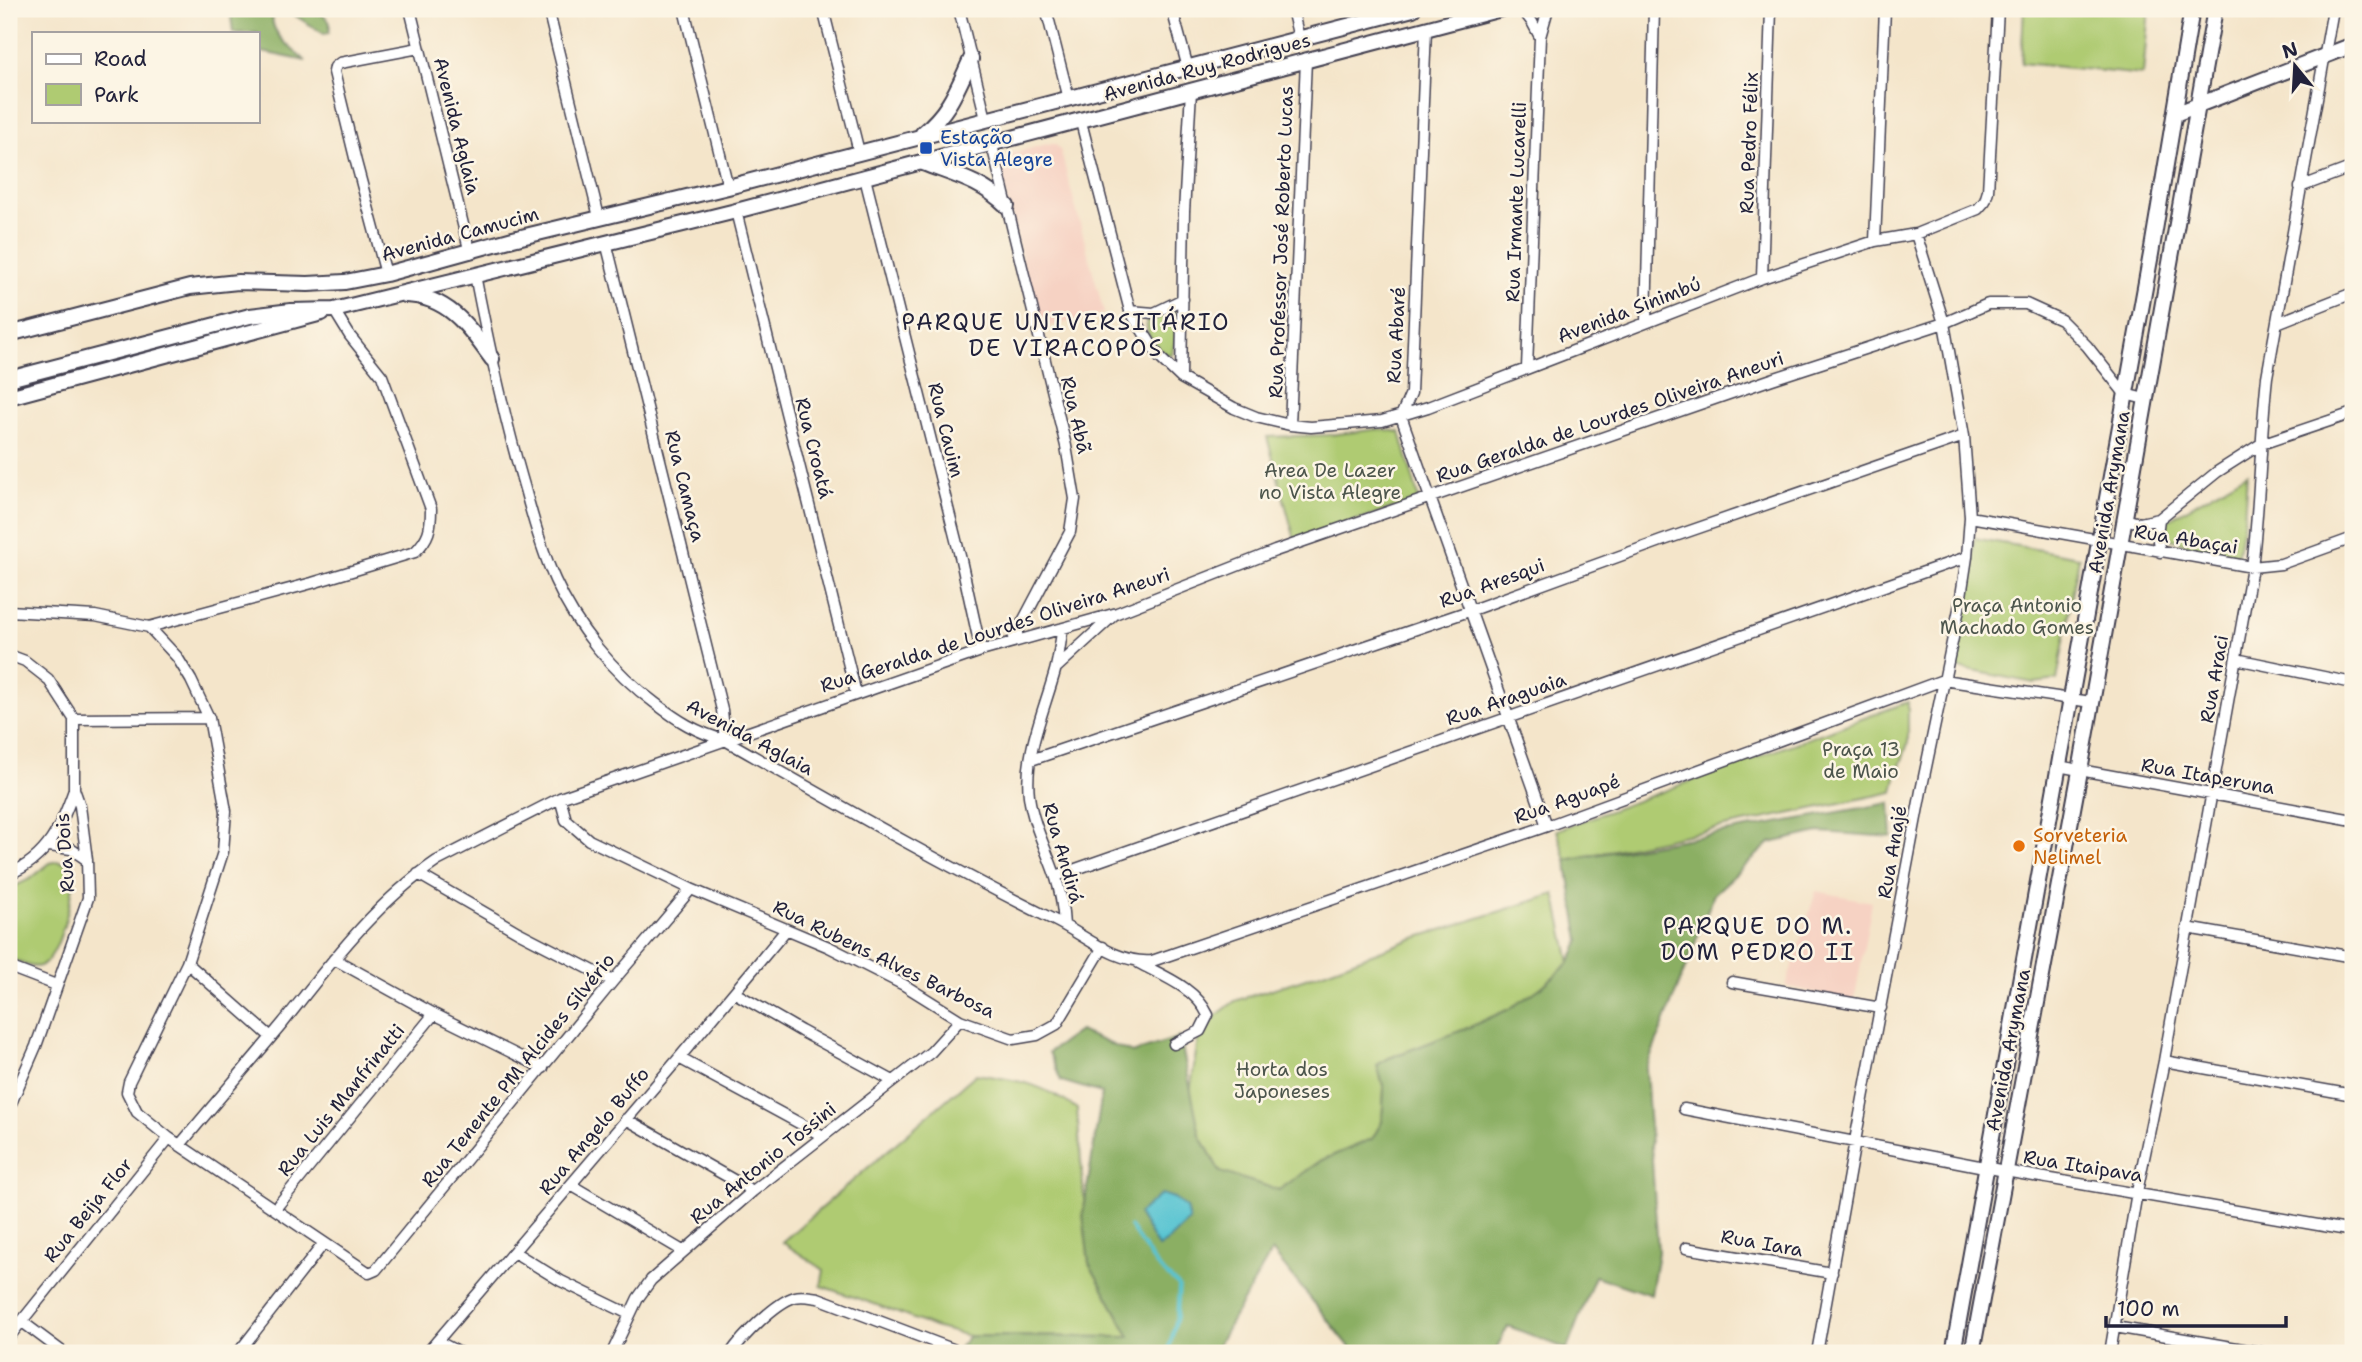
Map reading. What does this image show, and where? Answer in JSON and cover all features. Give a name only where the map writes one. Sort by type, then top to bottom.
[{"type":"main road","name":"Avenida Ruy Rodrigues","points":[[916,138],[1413,9]]},
{"type":"main road","name":"Avenida Ruy Rodrigues","points":[[923,163],[1426,29],[1482,11],[1501,9]]},
{"type":"main road","name":"Avenida Arymana","points":[[1953,1353],[2057,766],[2100,541],[2192,9]]},
{"type":"main road","name":"Avenida Arymana","points":[[1972,1353],[2080,771],[2215,9]]},
{"type":"main road","points":[[2175,114],[2353,45]]},
{"type":"main road","points":[[916,138],[939,120],[949,107],[971,59]]},
{"type":"main road","points":[[1069,99],[1081,122]]},
{"type":"main road","points":[[986,120],[992,145]]},
{"type":"main road","name":"Avenida Camucim","points":[[9,334],[190,287],[238,282],[345,282],[386,274],[599,217],[916,138]]},
{"type":"main road","points":[[9,397],[386,296],[736,212],[923,163],[991,191],[1007,206]]},
{"type":"main road","points":[[728,187],[736,212]]},
{"type":"main road","points":[[470,253],[475,275]]},
{"type":"main road","points":[[386,296],[410,295],[429,299],[450,309],[467,324],[492,359]]},
{"type":"main road","points":[[9,379],[250,316],[334,310]]},
{"type":"street","name":"Avenida Aglaia","points":[[410,9],[470,253]]},
{"type":"street","points":[[548,9],[599,217]]},
{"type":"street","points":[[684,9],[728,187]]},
{"type":"street","points":[[822,9],[859,152]]},
{"type":"street","points":[[959,9],[986,120]]},
{"type":"street","points":[[1046,9],[1069,99]]},
{"type":"street","points":[[1172,9],[1188,68]]},
{"type":"street","points":[[1292,9],[1299,38]]},
{"type":"street","points":[[1522,9],[1540,37]]},
{"type":"street","name":"Rua Irmante Lucarelli","points":[[1527,368],[1540,37],[1548,9]]},
{"type":"street","points":[[1646,322],[1654,9]]},
{"type":"street","name":"Rua Pedro Félix","points":[[1762,278],[1771,9]]},
{"type":"street","points":[[1875,241],[1885,9]]},
{"type":"street","name":"Avenida Sinimbú","points":[[1081,122],[1130,311],[1159,357],[1181,378],[1234,408],[1256,417],[1311,427],[1356,424],[1401,416],[1762,278],[1875,241],[1916,234],[1978,209],[1985,201],[1990,163],[1998,9]]},
{"type":"street","name":"Rua Araci","points":[[2110,1353],[2252,568],[2266,388],[2333,9]]},
{"type":"street","name":"Rua Abaré","points":[[1401,416],[1411,393],[1426,29]]},
{"type":"street","points":[[386,274],[334,72],[340,63],[419,48]]},
{"type":"street","name":"Rua Professor José Roberto Lucas","points":[[1290,425],[1306,60]]},
{"type":"street","points":[[1181,378],[1184,212],[1191,91]]},
{"type":"street","name":"Rua Abã","points":[[992,145],[1066,446],[1075,499],[1070,532],[1012,642]]},
{"type":"street","points":[[2300,187],[2353,167]]},
{"type":"street","name":"Rua Cauim","points":[[865,178],[961,560],[981,651]]},
{"type":"street","name":"Rua Croatá","points":[[736,212],[856,694]]},
{"type":"street","name":"Rua Anajé","points":[[1817,1353],[1854,1141],[1967,557],[1970,517],[1964,436],[1944,323],[1916,234]]},
{"type":"street","name":"Rua Camaça","points":[[606,242],[719,697],[724,740]]},
{"type":"street","name":"Avenida Aglaia","points":[[475,275],[492,359],[535,525],[555,580],[592,641],[632,686],[682,723],[703,734],[724,740],[955,870],[1064,925]]},
{"type":"street","points":[[2277,323],[2353,293]]},
{"type":"street","points":[[1130,311],[1154,313],[1183,299]]},
{"type":"street","name":"Rua Geralda de Lourdes Oliveira Aneuri","points":[[180,1145],[334,959],[374,915],[418,874],[437,861],[560,798],[981,651],[1116,613],[1275,551],[1944,323],[1988,304],[2026,304],[2061,320],[2087,346],[2124,394]]},
{"type":"street","points":[[9,611],[95,616],[149,627],[415,552],[426,542],[430,531],[431,509],[382,376],[350,336],[334,310]]},
{"type":"street","points":[[2124,394],[2145,399]]},
{"type":"street","points":[[2124,519],[2140,523],[2159,519],[2217,472],[2261,444],[2353,413]]},
{"type":"street","points":[[1401,416],[1547,826]]},
{"type":"street","name":"Rua Aresqui","points":[[1031,760],[1469,611],[1964,436]]},
{"type":"street","name":"Rua Abaçai","points":[[1970,517],[2252,568],[2281,564],[2353,538]]},
{"type":"street","points":[[2159,519],[2157,535],[2160,552]]},
{"type":"street","name":"Rua Araguaia","points":[[1056,876],[1967,557]]},
{"type":"street","name":"Rua Andirá","points":[[1056,668],[1116,613]]},
{"type":"street","points":[[149,627],[177,657],[209,718],[226,811],[223,852],[187,963],[129,1082],[127,1092],[137,1112],[169,1138],[324,1242],[237,1353]]},
{"type":"street","name":"Rua Andirá","points":[[1063,628],[1056,668],[1031,760],[1029,795],[1037,832],[1056,876],[1064,925]]},
{"type":"street","points":[[9,655],[25,661],[48,679],[74,719],[209,718]]},
{"type":"street","points":[[2236,659],[2353,683]]},
{"type":"street","name":"Rua Aguapé","points":[[1138,962],[1152,961],[1547,826],[1943,680],[2091,702]]},
{"type":"street","name":"Rua Dois","points":[[9,1108],[36,1046],[88,898],[87,860],[80,806],[74,789],[74,719]]},
{"type":"street","name":"Rua Itaperuna","points":[[2057,766],[2353,820]]},
{"type":"street","points":[[9,874],[18,871],[49,846],[64,819],[74,789]]},
{"type":"street","name":"Rua Rubens Alves Barbosa","points":[[560,798],[566,820],[589,840],[691,889],[829,947],[904,985],[960,1020],[1013,1039],[1037,1035],[1057,1024],[1103,947]]},
{"type":"street","points":[[49,846],[71,849],[87,860]]},
{"type":"street","points":[[418,874],[517,932],[613,981]]},
{"type":"street","name":"Rua Tenente PM Alcides Silvério","points":[[324,1242],[372,1273],[691,889]]},
{"type":"street","points":[[1064,925],[1194,994],[1208,1014],[1200,1031],[1174,1044]]},
{"type":"street","points":[[2187,928],[2353,957]]},
{"type":"street","name":"Rua Angelo Buffo","points":[[428,1353],[786,930]]},
{"type":"street","points":[[334,959],[434,1014],[543,1068]]},
{"type":"street","points":[[187,963],[271,1037]]},
{"type":"street","points":[[9,967],[56,985]]},
{"type":"street","points":[[1732,982],[1881,1008]]},
{"type":"street","points":[[735,993],[893,1081]]},
{"type":"street","name":"Rua Luis Manfrinatti","points":[[275,1209],[434,1014]]},
{"type":"street","name":"Rua Antonio Tossini","points":[[612,1353],[629,1314],[651,1280],[753,1191],[931,1052],[960,1020]]},
{"type":"street","points":[[679,1058],[823,1136]]},
{"type":"street","points":[[2164,1060],[2353,1095]]},
{"type":"street","name":"Rua Itaipava","points":[[1684,1109],[2005,1171],[2353,1231]]},
{"type":"street","points":[[626,1119],[753,1191]]},
{"type":"street","name":"Rua Beija Flor","points":[[9,1337],[169,1138]]},
{"type":"street","points":[[571,1185],[683,1251]]},
{"type":"street","name":"Rua Iara","points":[[1686,1248],[1832,1273]]},
{"type":"street","points":[[514,1252],[561,1282],[629,1314]]},
{"type":"street","points":[[731,1353],[737,1344],[773,1311],[794,1297],[807,1297],[818,1298],[963,1353]]},
{"type":"street","points":[[21,1321],[64,1353]]},
{"type":"street","points":[[2115,1327],[2266,1353]]},
{"type":"street","points":[[437,1340],[460,1353]]},
{"type":"shaded area","points":[[1055,144],[1060,149],[1104,313],[1039,329],[999,164],[1003,156]]},
{"type":"shaded area","points":[[1816,891],[1872,902],[1854,1002],[1786,986]]},
{"type":"green space","points":[[230,9],[276,9],[273,24],[276,31],[287,45],[306,61],[259,51],[259,32],[233,32]]},
{"type":"green space","points":[[285,9],[316,11],[330,23],[329,33],[324,34]]},
{"type":"green space","points":[[2024,9],[2149,9],[2143,75],[2021,63]]},
{"type":"green space","points":[[1175,309],[1176,337],[1172,354],[1165,355],[1148,334],[1146,321]]},
{"type":"green space","name":"Area De Lazer no Vista Alegre","points":[[1379,429],[1400,432],[1419,500],[1295,540],[1267,437],[1329,435]]},
{"type":"green space","points":[[2247,473],[2244,519],[2236,563],[2163,536],[2166,521]]},
{"type":"green space","name":"Praça Antonio Machado Gomes","points":[[1974,538],[2079,557],[2057,680],[2034,683],[1952,667],[1970,587]]},
{"type":"green space","name":"Praça 13 de Maio","points":[[1908,702],[1908,743],[1893,792],[1566,860],[1557,830]]},
{"type":"green space","points":[[1890,803],[1892,837],[1819,832],[1770,843],[1714,894],[1646,1069],[1658,1252],[1651,1295],[1595,1276],[1567,1349],[1508,1326],[1494,1353],[1354,1352],[1272,1251],[1213,1353],[970,1353],[958,1349],[969,1336],[1130,1337],[1089,1263],[1083,1215],[1102,1093],[1061,1081],[1049,1052],[1079,1031],[1132,1053],[1180,1037],[1200,1135],[1220,1172],[1279,1190],[1322,1160],[1372,1139],[1382,1122],[1384,1089],[1377,1065],[1509,1009],[1542,987],[1569,963],[1580,941],[1566,860]]},
{"type":"green space","points":[[59,861],[69,865],[74,874],[64,924],[54,951],[47,961],[40,966],[28,966],[9,957],[9,889],[30,879],[50,863]]},
{"type":"green space","name":"Horta dos Japoneses","points":[[1555,894],[1570,962],[1534,993],[1496,1017],[1377,1065],[1384,1089],[1382,1122],[1372,1140],[1322,1160],[1279,1190],[1220,1172],[1200,1135],[1190,1093],[1198,1039],[1217,1015],[1235,1001],[1412,939]]},
{"type":"green space","points":[[976,1074],[1029,1084],[1051,1093],[1077,1109],[1089,1263],[1130,1337],[969,1336],[934,1327],[821,1286],[824,1270],[782,1242]]},
{"type":"water","points":[[1161,1194],[1174,1198],[1186,1208],[1189,1221],[1158,1247],[1138,1214]]},
{"type":"waterway","points":[[1130,1227],[1158,1267],[1179,1286],[1177,1317],[1168,1353]]},
{"type":"place","name":"Estação Vista Alegre","points":[[926,148]]},
{"type":"place","name":"Sorveteria Nelimel","points":[[2019,846]]},
{"type":"district","name":"PARQUE UNIVERSITÁRIO DE VIRACOPOS","points":[[1066,335]]},
{"type":"district","name":"PARQUE DO M. DOM PEDRO II","points":[[1758,939]]}]
